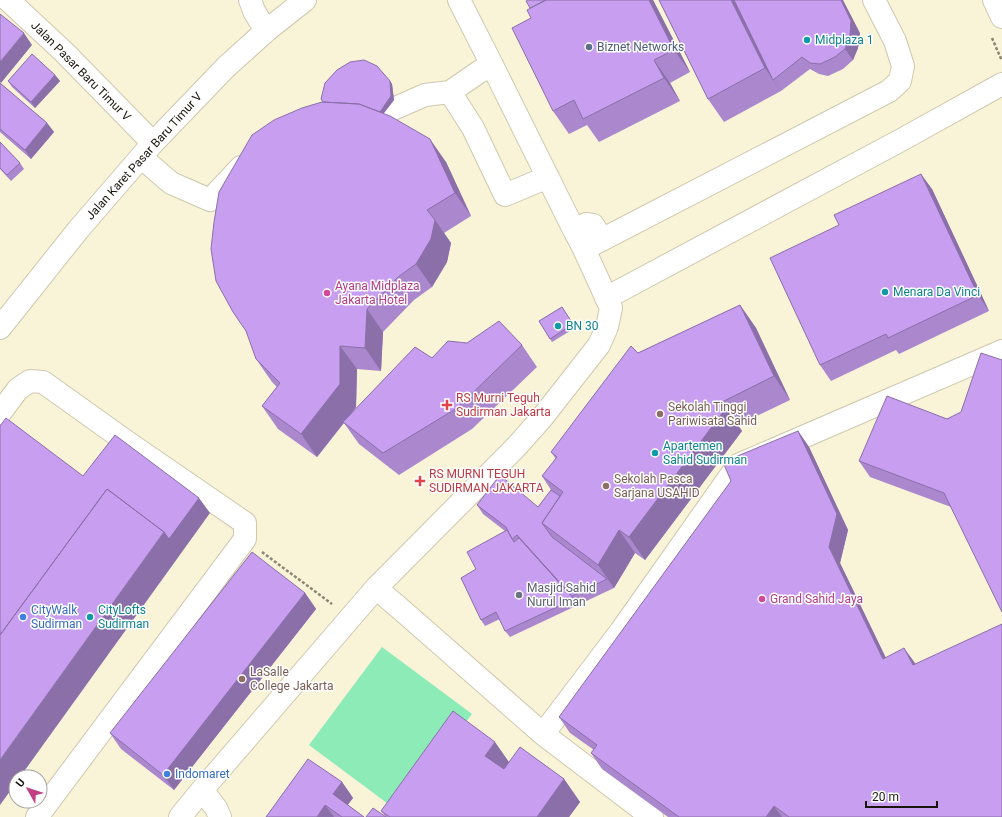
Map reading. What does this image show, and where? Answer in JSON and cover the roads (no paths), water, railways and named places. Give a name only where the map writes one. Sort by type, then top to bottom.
[{"type":"street","name":"Jalan Pasar Baru Timur V","points":[[8,0],[64,52],[147,150],[171,183],[210,200],[252,155]]},
{"type":"street","points":[[250,0],[254,11],[266,30]]},
{"type":"street","name":"Jalan Karet Pasar Baru Timur V","points":[[0,328],[78,230],[147,150],[226,67],[266,30],[305,0]]},
{"type":"street","points":[[187,815],[202,790],[350,617],[376,588],[516,447],[542,418],[599,345],[607,327],[611,308],[606,298],[593,244],[580,227],[548,177],[459,0]]},
{"type":"street","points":[[593,244],[889,91],[900,81],[903,66],[895,41],[874,0]]},
{"type":"street","points":[[994,0],[1002,17]]},
{"type":"street","points":[[384,113],[425,95],[450,92],[492,65]]},
{"type":"street","points":[[606,298],[1002,84]]},
{"type":"street","points":[[450,92],[473,128],[506,195],[548,177]]},
{"type":"street","points":[[570,190],[580,227]]},
{"type":"street","points":[[543,734],[621,631],[738,465],[1002,352]]},
{"type":"street","points":[[0,413],[18,389],[30,381],[43,382],[245,523],[245,539],[37,817]]},
{"type":"street","points":[[376,588],[543,734],[652,817]]},
{"type":"street","points":[[202,790],[216,808],[220,817]]},
{"type":"place","name":"Midplaza 1","points":[[807,40]]},
{"type":"place","name":"Biznet Networks","points":[[589,47]]},
{"type":"place","name":"Menara Da Vinci","points":[[885,292]]},
{"type":"place","name":"Ayana Midplaza Jakarta Hotel","points":[[327,293]]},
{"type":"place","name":"BN 30","points":[[558,326]]},
{"type":"place","name":"RS Murni Teguh Sudirman Jakarta","points":[[447,405]]},
{"type":"place","name":"Sekolah Tinggi Pariwisata Sahid","points":[[660,414]]},
{"type":"place","name":"Apartemen Sahid Sudirman","points":[[655,453]]},
{"type":"place","name":"RS MURNI TEGUH SUDIRMAN JAKARTA","points":[[420,481]]},
{"type":"place","name":"Sekolah Pasca Sarjana USAHID","points":[[606,486]]},
{"type":"place","name":"Masjid Sahid Nurul Iman","points":[[519,595]]},
{"type":"place","name":"Grand Sahid Jaya","points":[[762,599]]},
{"type":"place","name":"CityWalk Sudirman","points":[[23,617]]},
{"type":"place","name":"CityLofts Sudirman","points":[[90,617]]},
{"type":"place","name":"LaSalle College Jakarta","points":[[242,679]]},
{"type":"place","name":"Indomaret","points":[[167,774]]}]
